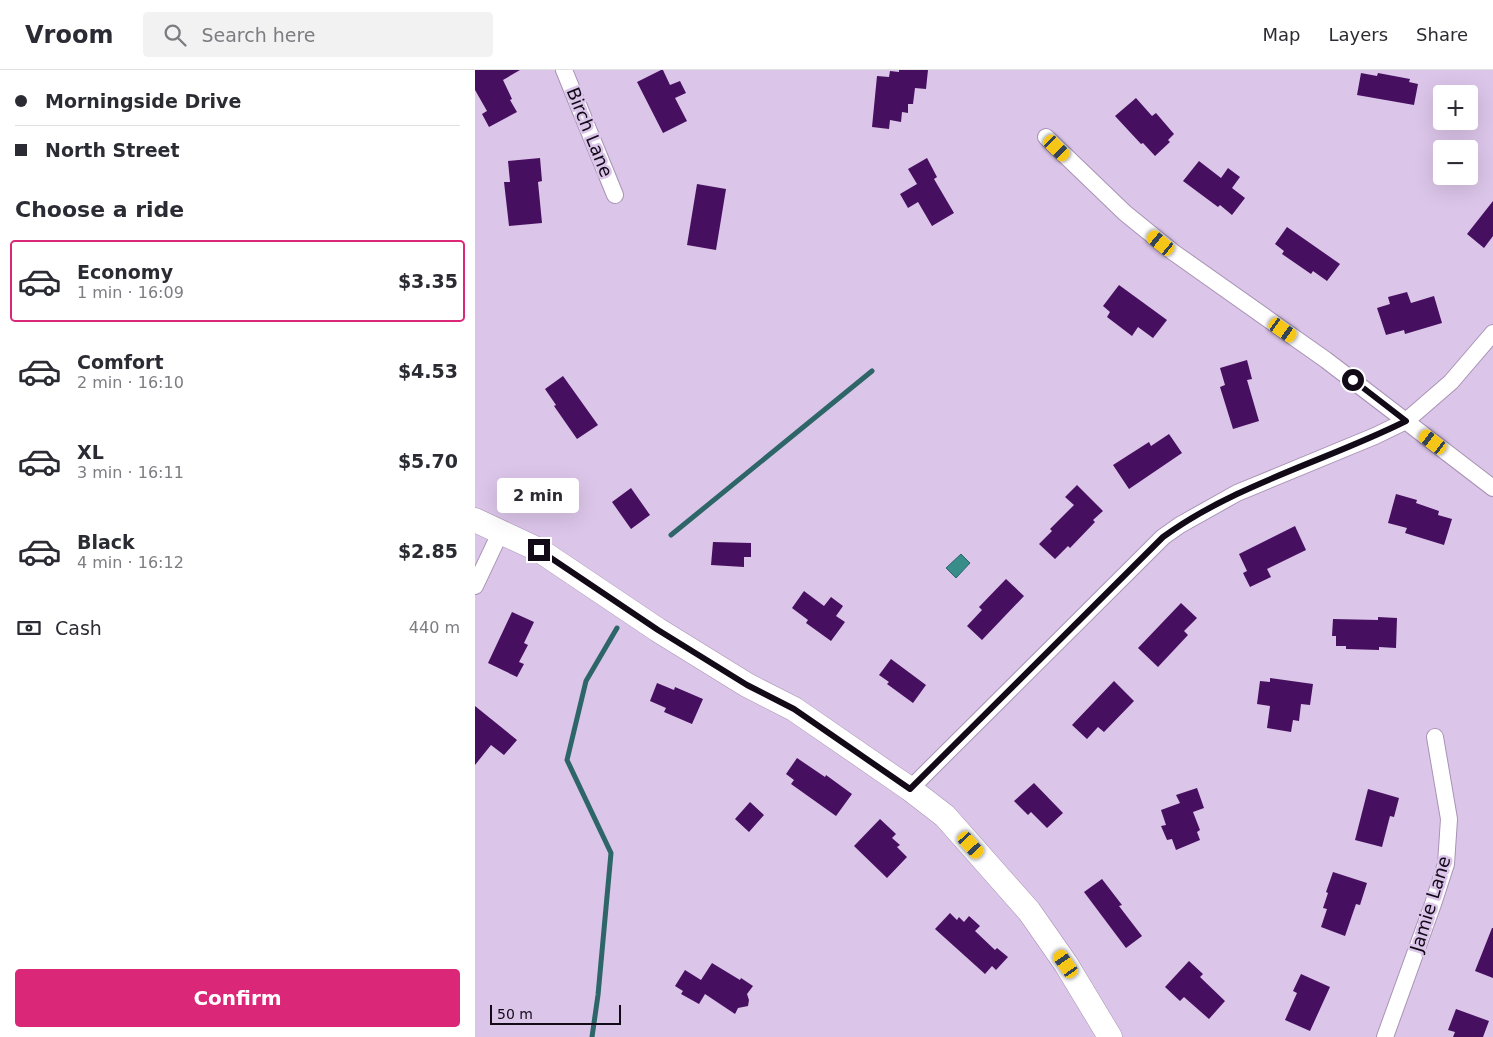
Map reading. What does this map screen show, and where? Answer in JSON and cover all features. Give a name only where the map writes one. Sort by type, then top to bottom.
[{"type":"street","name":"Birch Lane","points":[[564,70],[615,195]]},
{"type":"street","points":[[1046,137],[1125,214],[1173,252],[1326,360],[1493,488]]},
{"type":"street","points":[[910,789],[1169,533],[1237,493],[1375,436],[1406,421],[1451,382],[1493,333]]},
{"type":"street","points":[[475,520],[539,550],[658,630],[747,685],[794,709],[910,789],[945,816],[1029,911],[1066,964],[1110,1037]]},
{"type":"street","points":[[475,586],[501,531]]},
{"type":"street","name":"Jamie Lane","points":[[1385,1037],[1446,864],[1449,819],[1435,737]]},
{"type":"shaded area","points":[[961,554],[970,563],[956,578],[946,568]]},
{"type":"building","points":[[475,70],[520,70],[503,80],[512,99],[510,100],[517,112],[489,127],[482,114],[487,111],[475,90]]},
{"type":"building","points":[[663,70],[670,85],[680,81],[686,93],[675,98],[687,121],[663,133],[637,82]]},
{"type":"building","points":[[899,70],[928,70],[926,89],[915,88],[913,104],[908,104],[908,113],[902,112],[901,122],[890,120],[889,129],[872,127],[877,76],[889,77],[890,71],[899,72]]},
{"type":"building","points":[[1361,73],[1377,76],[1378,73],[1410,79],[1409,82],[1418,84],[1414,105],[1357,95]]},
{"type":"building","points":[[1136,98],[1152,116],[1156,113],[1174,134],[1168,140],[1170,142],[1155,156],[1115,116]]},
{"type":"building","points":[[540,158],[542,181],[538,182],[542,223],[509,226],[504,182],[510,182],[508,161]]},
{"type":"building","points":[[927,158],[937,177],[934,179],[954,213],[932,226],[918,202],[908,208],[900,194],[917,184],[908,169]]},
{"type":"building","points":[[1199,161],[1221,178],[1228,168],[1240,177],[1232,188],[1245,198],[1232,215],[1183,181]]},
{"type":"building","points":[[697,184],[726,189],[716,250],[687,245]]},
{"type":"building","points":[[1493,201],[1493,236],[1484,248],[1467,234]]},
{"type":"building","points":[[1287,227],[1340,264],[1327,281],[1313,271],[1311,274],[1282,254],[1284,251],[1275,244]]},
{"type":"building","points":[[1119,285],[1167,320],[1153,338],[1138,327],[1132,336],[1107,317],[1110,312],[1103,306]]},
{"type":"building","points":[[1407,292],[1411,303],[1434,296],[1442,323],[1405,334],[1404,330],[1386,335],[1377,308],[1390,304],[1388,297]]},
{"type":"building","points":[[1247,360],[1252,379],[1247,380],[1259,421],[1233,429],[1220,387],[1225,385],[1220,368]]},
{"type":"building","points":[[563,376],[598,425],[577,439],[554,406],[556,405],[545,389]]},
{"type":"building","points":[[1169,434],[1182,453],[1129,489],[1113,465],[1149,442],[1151,446]]},
{"type":"building","points":[[1077,485],[1103,511],[1070,548],[1068,546],[1055,559],[1039,544],[1052,531],[1050,529],[1074,505],[1065,497]]},
{"type":"building","points":[[631,488],[650,515],[631,529],[612,502]]},
{"type":"building","points":[[1396,494],[1417,500],[1416,503],[1439,511],[1438,515],[1452,519],[1444,545],[1405,533],[1407,528],[1388,523]]},
{"type":"building","points":[[1295,526],[1306,550],[1267,569],[1271,577],[1250,587],[1243,573],[1247,571],[1239,554]]},
{"type":"building","points":[[713,542],[751,543],[751,557],[744,557],[744,567],[711,565]]},
{"type":"building","points":[[1006,579],[1024,596],[982,640],[967,626],[982,610],[979,607]]},
{"type":"building","points":[[804,591],[824,606],[831,597],[843,606],[836,616],[845,622],[831,641],[806,623],[808,620],[792,608]]},
{"type":"building","points":[[1181,603],[1197,618],[1184,631],[1188,635],[1158,667],[1138,648]]},
{"type":"building","points":[[512,612],[534,622],[524,643],[528,645],[519,662],[524,664],[517,677],[488,663]]},
{"type":"building","points":[[1378,617],[1397,618],[1396,648],[1379,647],[1379,650],[1346,649],[1346,646],[1336,646],[1336,636],[1332,636],[1333,619],[1378,620]]},
{"type":"building","points":[[891,659],[926,685],[913,703],[887,684],[889,682],[879,675]]},
{"type":"building","points":[[1270,678],[1313,684],[1310,705],[1301,704],[1299,721],[1293,720],[1291,732],[1267,728],[1270,706],[1257,704],[1260,681],[1270,682]]},
{"type":"building","points":[[1114,681],[1134,701],[1104,732],[1098,727],[1087,739],[1072,725]]},
{"type":"building","points":[[657,683],[674,690],[675,687],[703,699],[692,724],[664,712],[666,708],[650,701]]},
{"type":"building","points":[[475,706],[517,740],[504,755],[491,745],[475,765]]},
{"type":"building","points":[[797,758],[825,777],[826,775],[852,794],[836,816],[791,784],[794,780],[786,774]]},
{"type":"building","points":[[1034,783],[1063,813],[1047,828],[1031,812],[1028,815],[1014,801]]},
{"type":"building","points":[[1197,788],[1204,808],[1193,812],[1200,830],[1197,832],[1200,840],[1176,850],[1172,839],[1167,840],[1161,826],[1166,825],[1161,810],[1180,803],[1176,795]]},
{"type":"building","points":[[1368,789],[1399,798],[1394,817],[1390,816],[1382,847],[1355,840]]},
{"type":"building","points":[[750,802],[764,815],[749,832],[735,819]]},
{"type":"building","points":[[880,819],[896,834],[892,838],[900,845],[897,847],[907,857],[887,878],[854,846]]},
{"type":"building","points":[[1333,872],[1367,883],[1360,905],[1356,904],[1345,936],[1321,927],[1327,909],[1323,908],[1328,893],[1326,892]]},
{"type":"building","points":[[1102,879],[1122,905],[1119,906],[1142,936],[1126,948],[1084,892]]},
{"type":"building","points":[[950,913],[957,920],[959,917],[964,922],[969,916],[980,926],[975,931],[995,950],[997,948],[1008,957],[996,970],[992,966],[985,974],[935,929]]},
{"type":"building","points":[[1493,928],[1493,978],[1475,971]]},
{"type":"building","points":[[1189,961],[1203,974],[1200,977],[1225,1001],[1209,1019],[1184,997],[1180,1001],[1165,987]]},
{"type":"building","points":[[712,963],[753,986],[747,994],[748,1006],[738,1008],[735,1014],[705,994],[699,1004],[681,994],[683,991],[675,986],[685,970],[701,980]]},
{"type":"building","points":[[1301,974],[1330,987],[1310,1031],[1285,1020],[1297,993],[1293,991]]},
{"type":"building","points":[[1456,1009],[1489,1021],[1483,1037],[1453,1037],[1455,1032],[1448,1030]]},
{"type":"waterway","points":[[671,535],[872,371]]},
{"type":"waterway","points":[[592,1037],[598,995],[611,853],[567,760],[586,681],[617,628]]},
{"type":"route","points":[[539,550],[658,630],[747,685],[794,709],[910,789],[1093,609],[1163,537],[1180,525],[1237,493],[1375,436],[1406,421],[1353,380]]}]
